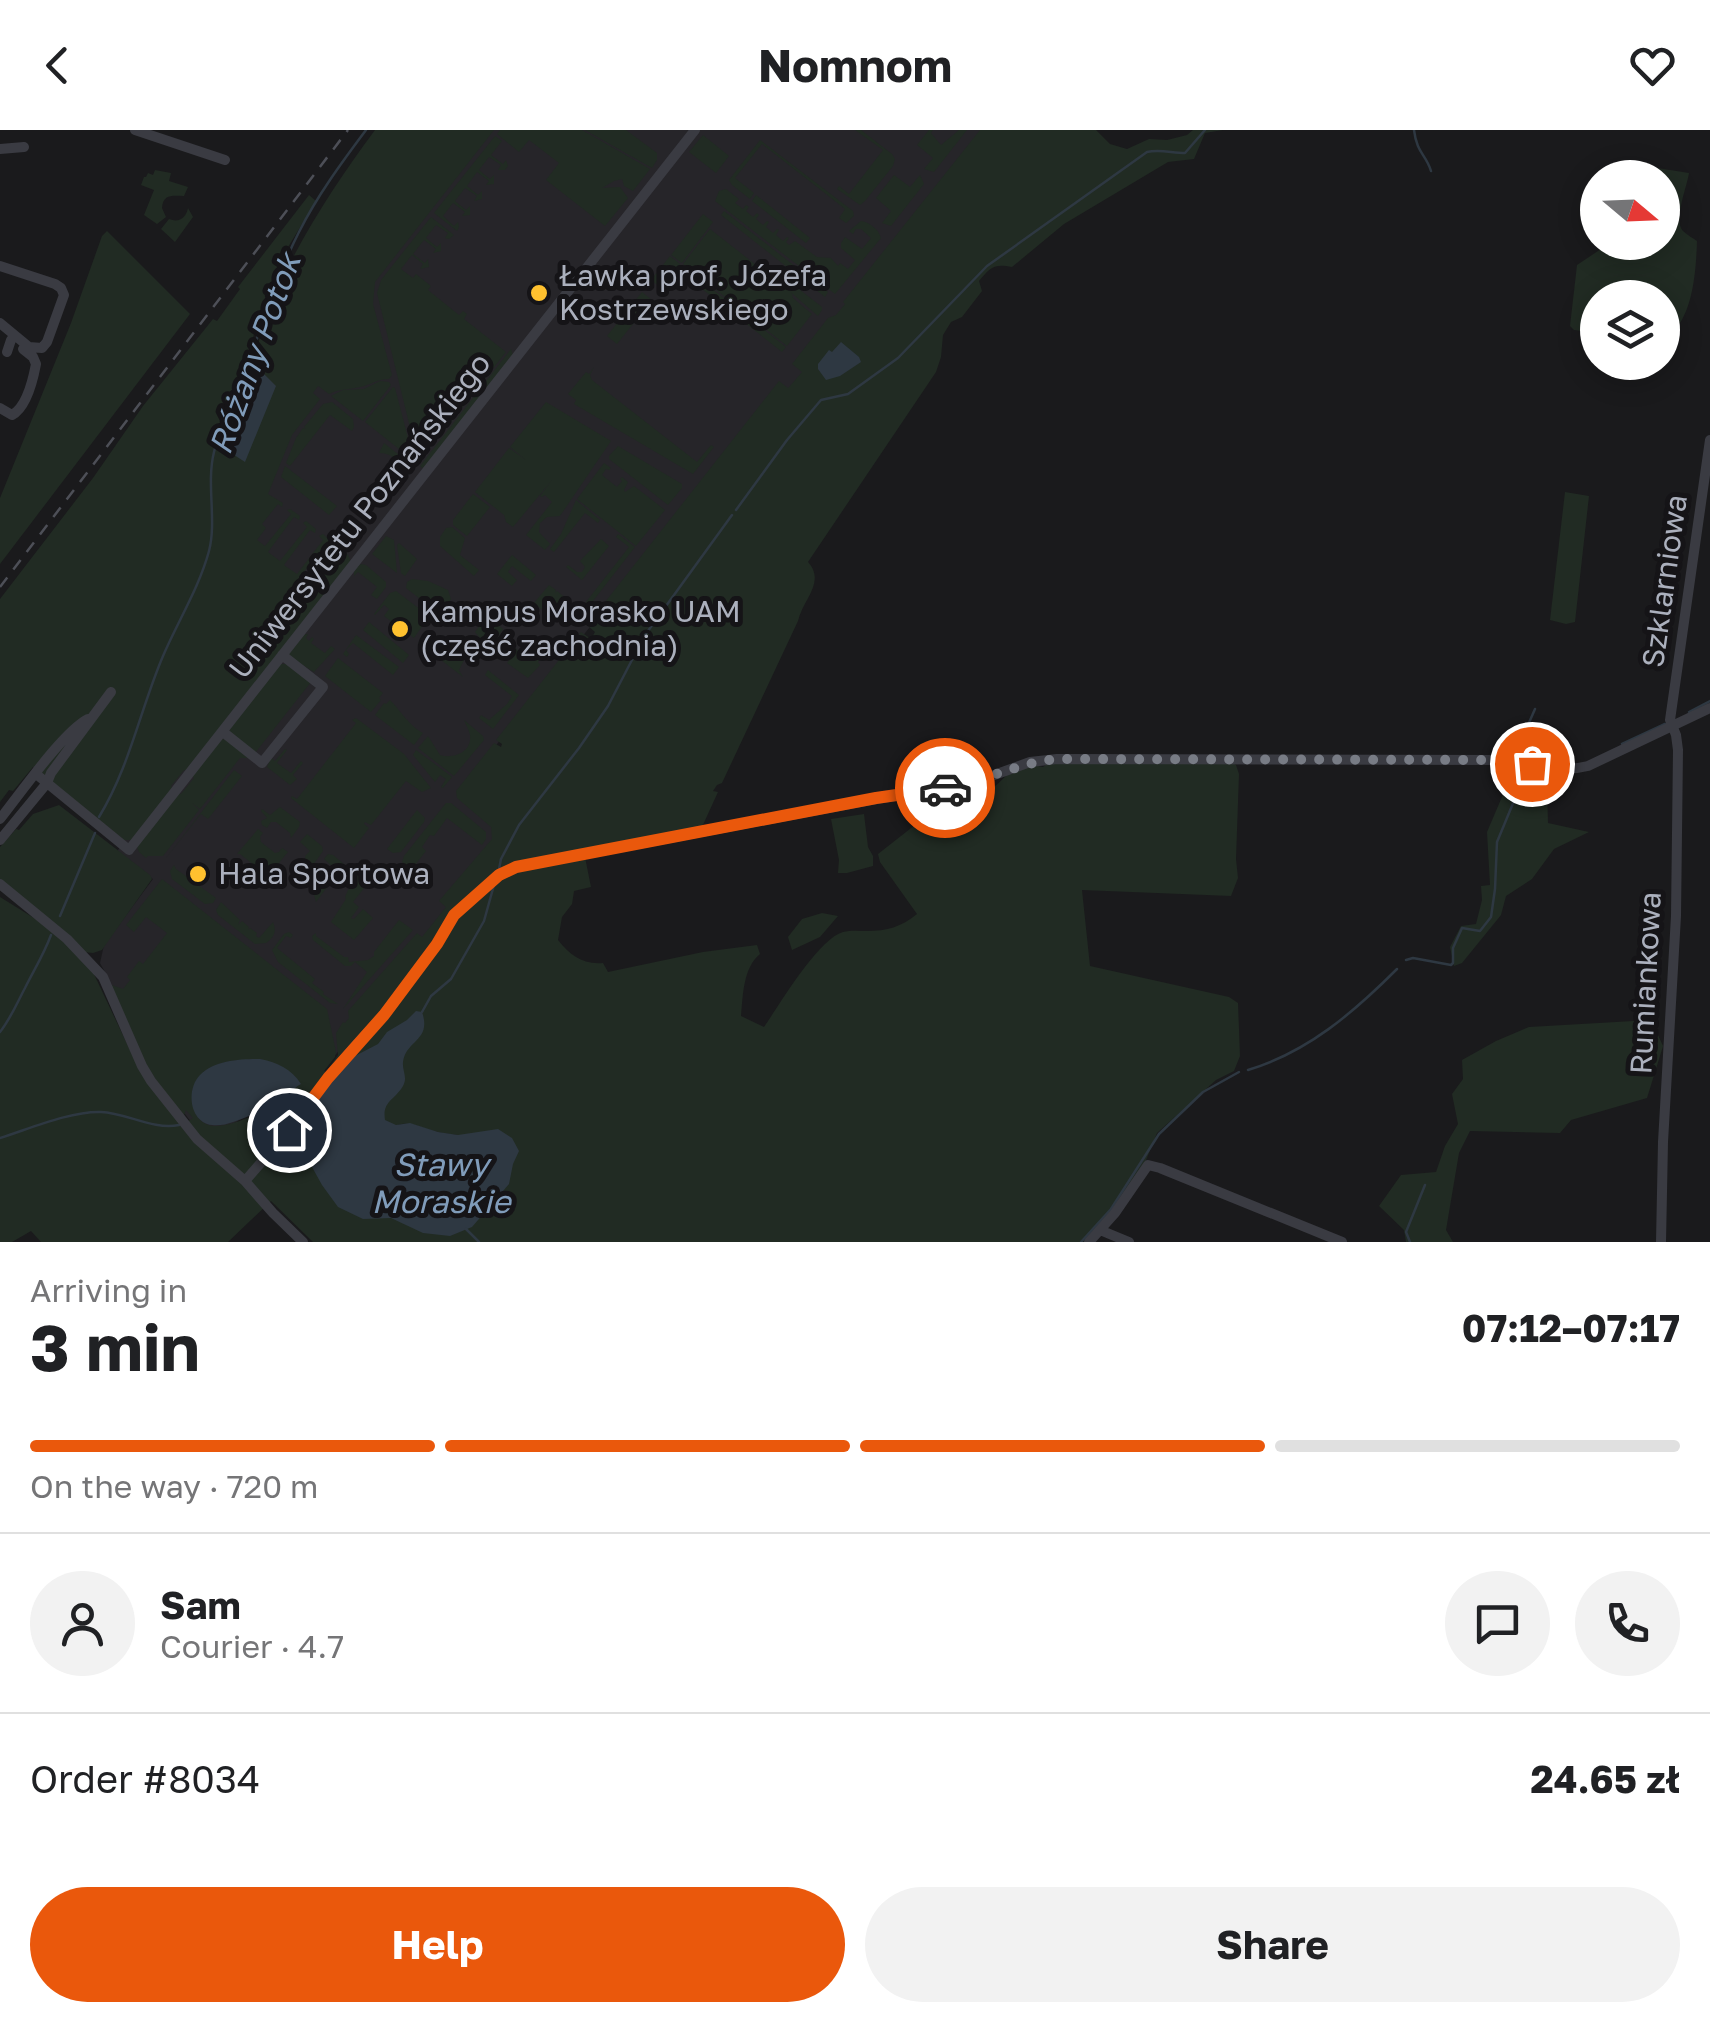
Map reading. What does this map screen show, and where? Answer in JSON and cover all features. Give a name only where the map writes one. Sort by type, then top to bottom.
[{"type":"street","points":[[135,130],[225,160]]},
{"type":"street","name":"Uniwersytetu Poznańskiego","points":[[36,774],[129,850],[696,130]]},
{"type":"street","points":[[171,156],[175,144]]},
{"type":"street","points":[[0,149],[24,147]]},
{"type":"street","points":[[0,323],[29,347],[42,348],[48,342],[64,295],[56,284],[1,262]]},
{"type":"street","points":[[0,331],[33,358],[36,368],[18,412],[9,414],[0,408]]},
{"type":"street","points":[[7,352],[12,340]]},
{"type":"street","name":"Szklarniowa","points":[[1672,728],[1670,720],[1710,440]]},
{"type":"street","points":[[223,732],[262,763],[323,687],[282,655]]},
{"type":"street","points":[[0,840],[46,784],[111,692]]},
{"type":"street","points":[[246,1180],[384,1015],[454,915],[499,875],[516,867],[975,782],[1030,762],[1057,759],[1511,760],[1569,771],[1588,766],[1710,708]]},
{"type":"street","points":[[0,818],[80,723],[90,718]]},
{"type":"street","name":"Rumiankowa","points":[[1661,1242],[1676,916],[1678,750],[1672,728]]},
{"type":"street","points":[[0,884],[67,939],[103,977],[151,1081],[197,1138],[246,1180],[302,1242]]},
{"type":"street","points":[[0,894],[32,912]]},
{"type":"street","points":[[1088,1242],[1148,1164],[1342,1242]]},
{"type":"street","points":[[1100,1230],[1129,1242]]},
{"type":"shaded area","points":[[375,130],[494,130],[375,282],[373,304],[392,375],[329,394],[318,386],[313,393],[320,399],[292,435],[268,494],[283,503],[262,524],[266,528],[257,540],[265,546],[291,514],[287,510],[300,516],[299,520],[294,517],[268,552],[280,561],[307,527],[303,523],[306,521],[316,529],[315,533],[310,530],[284,565],[297,574],[323,540],[319,536],[323,534],[332,545],[327,543],[300,577],[313,587],[342,550],[351,562],[132,840],[124,840],[33,767],[0,802],[0,599],[143,406],[213,319],[217,321],[238,287],[309,195],[316,201],[279,262],[250,346],[256,350],[274,297],[298,248]]},
{"type":"shaded area","name":"Kampus Morasko UAM (część zachodnia)","points":[[387,130],[1040,130],[681,512],[459,792],[502,828],[434,939],[319,1074],[205,1140],[175,1101],[100,963],[104,945],[153,879],[116,853],[137,822]]},
{"type":"shaded area","points":[[500,130],[582,130],[650,169],[633,191],[624,186],[622,179],[602,188],[620,187],[628,198],[605,226],[546,180],[559,163],[529,140],[519,152],[497,134]]},
{"type":"shaded area","points":[[585,130],[626,130],[657,153],[657,160],[652,168]]},
{"type":"shaded area","points":[[855,130],[861,130],[895,159],[860,205],[837,189],[839,186],[849,194],[883,150]]},
{"type":"shaded area","points":[[933,130],[931,133],[941,145],[959,130],[967,130],[934,172],[924,169],[933,158],[917,145]]},
{"type":"shaded area","points":[[980,130],[1096,130],[1110,144],[1127,149],[1149,139],[1167,140],[1193,130],[1223,130],[1205,133],[1194,159],[1168,162],[1064,224],[1012,267],[992,268],[979,281],[982,291],[943,335],[936,372],[808,562],[815,577],[812,591],[722,783],[713,791],[718,792],[702,827],[574,852],[573,859],[585,857],[591,887],[574,891],[572,904],[562,917],[558,940],[578,958],[603,963],[608,972],[757,945],[760,954],[747,974],[741,1016],[764,1027],[800,974],[833,937],[846,931],[894,927],[917,914],[878,854],[929,814],[941,813],[975,790],[990,789],[1018,767],[1043,767],[1054,759],[1078,755],[1228,759],[1239,774],[1238,878],[1231,896],[1082,890],[1090,966],[1229,997],[1238,1003],[1240,1056],[1234,1071],[1216,1080],[1157,1133],[1142,1170],[1083,1242],[313,1242],[271,1201],[228,1242],[41,1242],[31,1231],[12,1242],[0,1242],[0,897],[50,928],[92,970],[139,1069],[184,1128],[191,1128],[187,1122],[193,1118],[186,1110],[183,1118],[144,1063],[109,984],[123,989],[139,961],[143,964],[167,933],[146,917],[134,932],[126,925],[162,879],[327,1009],[336,1052],[326,1072],[338,1055],[336,1033],[349,1018],[348,1011],[417,933],[422,937],[446,907],[439,901],[492,839],[491,827],[457,798],[456,791],[494,743],[501,747],[496,740],[581,632],[591,639],[595,632],[587,625],[779,381],[788,388],[802,372],[792,364]],"holes":[[[260,1059],[288,1072],[300,1084],[284,1095],[277,1107],[247,1118],[216,1126],[201,1120],[192,1099],[200,1076],[219,1064]],[[325,1088],[340,1094],[362,1092],[378,1129],[412,1124],[471,1140],[486,1160],[483,1195],[433,1216],[391,1218],[369,1135],[345,1119],[307,1131],[317,1099]]]},
{"type":"shaded area","points":[[703,135],[729,156],[716,173],[689,152]]},
{"type":"shaded area","points":[[495,136],[502,141],[491,155],[503,164],[506,160],[508,166],[498,170],[501,165],[489,157],[479,170],[490,179],[494,175],[494,184],[486,185],[489,181],[477,172],[467,186],[478,195],[482,191],[482,199],[474,201],[477,196],[465,188],[455,201],[466,210],[470,206],[470,215],[462,216],[465,212],[453,203],[443,216],[454,226],[458,222],[457,231],[434,213]]},
{"type":"shaded area","points":[[760,140],[853,211],[854,216],[846,223],[839,218],[845,209],[762,144],[735,178],[754,193],[750,199],[732,185],[729,180]]},
{"type":"shaded area","points":[[155,170],[171,173],[169,181],[188,187],[184,196],[164,200],[166,217],[157,224],[144,215],[154,190],[141,185],[144,177],[148,173],[153,175]]},
{"type":"shaded area","points":[[1680,172],[1689,173],[1680,215]]},
{"type":"shaded area","points":[[894,175],[910,187],[920,175],[924,184],[891,226],[882,223],[891,211],[876,198]]},
{"type":"shaded area","points":[[726,189],[739,199],[735,203],[743,209],[749,207],[746,211],[753,217],[757,213],[756,219],[763,225],[769,222],[766,227],[773,233],[779,230],[776,235],[783,241],[787,237],[789,245],[795,241],[817,257],[831,258],[838,266],[840,263],[848,269],[855,260],[841,248],[845,237],[862,249],[871,238],[861,229],[853,234],[849,231],[861,221],[874,227],[881,238],[835,294],[715,201],[719,191]]},
{"type":"shaded area","points":[[756,195],[810,238],[806,243],[752,201]]},
{"type":"shaded area","points":[[188,208],[193,217],[175,242],[161,229],[169,219],[182,219]]},
{"type":"shaded area","points":[[724,211],[828,292],[825,297],[721,215]]},
{"type":"shaded area","points":[[703,214],[713,222],[682,263],[671,255]]},
{"type":"shaded area","points":[[431,217],[454,235],[445,238],[448,233],[436,225],[426,238],[437,247],[441,243],[441,251],[433,253],[436,249],[424,240],[413,254],[425,263],[428,259],[429,267],[420,269],[423,264],[412,255],[401,269],[413,278],[416,274],[431,286],[428,290],[459,315],[463,311],[467,314],[464,319],[506,352],[435,442],[426,435],[422,439],[430,446],[418,460],[377,293],[381,280]]},
{"type":"shaded area","points":[[1680,226],[1697,241],[1691,296],[1680,323],[1680,280],[1580,280],[1580,331],[1574,330],[1570,326],[1577,265],[1584,260],[1680,260]]},
{"type":"shaded area","points":[[710,229],[792,293],[812,314],[787,346],[683,264]]},
{"type":"shaded area","points":[[107,231],[190,314],[0,564],[0,498]]},
{"type":"shaded area","points":[[670,256],[680,264],[661,288],[651,280]]},
{"type":"shaded area","points":[[767,264],[822,307],[818,316],[764,269]]},
{"type":"shaded area","points":[[682,265],[786,347],[782,352],[678,270]]},
{"type":"shaded area","points":[[642,292],[652,300],[617,344],[607,336]]},
{"type":"shaded area","points":[[511,349],[513,355],[424,469],[420,466]]},
{"type":"shaded area","points":[[594,367],[592,380],[697,462],[711,445],[714,447],[693,474],[574,404],[576,400],[568,394]]},
{"type":"shaded area","points":[[380,381],[391,385],[363,421],[331,396],[343,390],[364,389]]},
{"type":"shaded area","points":[[395,388],[414,461],[365,422]]},
{"type":"shaded area","points":[[332,402],[353,419],[352,431],[330,415],[290,466],[286,463],[296,438],[323,404]]},
{"type":"shaded area","points":[[546,402],[611,441],[560,516],[547,517],[540,523],[539,532],[550,544],[545,550],[526,535],[552,502],[545,495],[540,496],[552,480],[513,527],[475,492],[509,448],[526,460],[510,447]]},
{"type":"shaded area","points":[[384,443],[413,466],[396,489],[390,484],[401,471],[393,458],[379,453]]},
{"type":"shaded area","points":[[618,446],[682,484],[668,505],[609,459]]},
{"type":"shaded area","points":[[604,463],[611,468],[602,475],[617,487],[622,477],[628,482],[625,492],[634,486],[665,510],[636,546],[577,499]]},
{"type":"shaded area","points":[[285,466],[337,506],[329,515],[281,477]]},
{"type":"shaded area","points":[[1565,492],[1589,496],[1575,622],[1566,624],[1550,620]]},
{"type":"shaded area","points":[[473,494],[490,507],[467,536],[453,525],[453,520]]},
{"type":"shaded area","points":[[576,500],[600,520],[598,523],[585,513],[554,552],[550,549]]},
{"type":"shaded area","points":[[452,527],[465,538],[460,555],[479,570],[474,576],[440,546],[440,537],[446,528]]},
{"type":"shaded area","points":[[618,534],[635,547],[579,619],[575,616],[629,547],[616,537]]},
{"type":"shaded area","points":[[386,536],[394,540],[397,573],[372,554]]},
{"type":"shaded area","points":[[601,539],[609,546],[582,580],[566,567],[582,572],[585,567],[580,561]]},
{"type":"shaded area","points":[[399,543],[417,559],[405,576],[401,573]]},
{"type":"shaded area","points":[[512,555],[536,575],[531,581],[512,566],[508,572],[517,580],[512,586],[497,574]]},
{"type":"shaded area","points":[[361,564],[386,582],[377,599],[371,595],[377,587],[358,572],[354,576],[354,569]]},
{"type":"shaded area","points":[[412,579],[448,590],[451,599],[443,612],[438,613],[406,588]]},
{"type":"shaded area","points":[[549,585],[567,599],[552,618],[534,603]]},
{"type":"shaded area","points":[[396,591],[429,616],[414,638],[384,616],[389,609],[384,605],[374,614]]},
{"type":"shaded area","points":[[487,616],[503,629],[490,650],[475,632]]},
{"type":"shaded area","points":[[369,622],[409,655],[403,663],[363,630]]},
{"type":"shaded area","points":[[428,632],[464,660],[459,670],[463,677],[428,650],[432,644],[428,640],[422,646],[418,643]]},
{"type":"shaded area","points":[[308,634],[306,638],[309,641],[312,637],[311,643],[325,653],[331,646],[335,649],[314,672],[289,654]]},
{"type":"shaded area","points":[[356,635],[399,667],[393,675],[353,643],[346,650],[347,657],[343,654]]},
{"type":"shaded area","points":[[538,637],[547,644],[547,650],[528,678],[507,663],[510,659],[502,653],[498,657],[492,651],[500,640],[505,640],[524,655],[533,656]]},
{"type":"shaded area","points":[[338,658],[383,693],[371,712],[325,676]]},
{"type":"shaded area","points":[[280,664],[287,664],[311,682],[255,753],[230,733],[230,728]]},
{"type":"shaded area","points":[[488,670],[519,695],[493,729],[479,718],[481,715],[489,720],[512,696],[485,675]]},
{"type":"shaded area","points":[[390,700],[423,733],[414,745],[375,715]]},
{"type":"shaded area","points":[[356,718],[404,754],[431,788],[422,792],[406,781],[371,825],[365,822],[369,828],[354,848],[291,798],[297,799]]},
{"type":"shaded area","points":[[464,720],[484,740],[454,776],[418,748],[428,736],[440,755],[461,753],[470,741]]},
{"type":"shaded area","points":[[225,739],[251,758],[240,758],[200,809],[192,803],[199,810],[163,856],[146,858],[137,847]]},
{"type":"shaded area","points":[[285,749],[277,763],[291,773],[303,763],[290,785],[267,767],[271,758],[275,761]]},
{"type":"shaded area","points":[[416,750],[452,777],[443,788],[446,779],[440,775],[435,782],[413,755]]},
{"type":"shaded area","points":[[1516,764],[1524,767],[1525,782],[1547,787],[1548,823],[1589,832],[1554,849],[1532,879],[1506,896],[1501,915],[1462,963],[1454,966],[1450,947],[1461,926],[1476,924],[1481,886],[1490,885],[1487,832]]},
{"type":"shaded area","points":[[234,770],[242,776],[208,819],[201,814],[166,858]]},
{"type":"shaded area","points":[[446,803],[486,832],[486,839],[482,845],[447,818],[434,836],[430,835],[422,847],[426,851],[411,870],[402,862],[404,856]]},
{"type":"shaded area","points":[[59,805],[152,879],[102,950],[93,953],[84,952],[0,881],[0,847],[33,814]]},
{"type":"shaded area","points":[[280,807],[300,822],[291,838],[276,822],[267,828],[262,825],[261,821],[267,818],[262,809],[270,815]]},
{"type":"shaded area","points":[[417,810],[424,822],[401,852],[393,853],[387,849]]},
{"type":"shaded area","points":[[864,814],[873,866],[838,873],[831,819]]},
{"type":"shaded area","points":[[258,829],[263,833],[261,842],[275,853],[282,848],[288,852],[270,878],[237,854]]},
{"type":"shaded area","points":[[307,834],[323,851],[301,882],[290,882],[310,851],[300,842]]},
{"type":"shaded area","points":[[328,854],[366,882],[353,902],[359,907],[351,918],[363,909],[373,918],[354,940],[331,922],[354,886],[341,876],[331,882],[316,902],[313,891],[333,867],[324,859]]},
{"type":"shaded area","points":[[174,865],[216,898],[213,903],[205,904],[172,879],[170,871]]},
{"type":"shaded area","points":[[221,902],[240,920],[238,925],[242,921],[259,938],[273,922],[273,937],[266,943],[255,944],[218,915],[216,910]]},
{"type":"shaded area","points":[[822,913],[838,916],[820,937],[792,950],[788,937],[802,919]]},
{"type":"shaded area","points":[[399,920],[413,930],[343,1009],[367,972],[355,962],[345,966],[312,936],[316,933],[348,957],[349,962],[368,960]]},
{"type":"shaded area","points":[[289,932],[291,938],[286,936],[277,948],[338,1004],[330,1003],[278,962],[272,950]]},
{"type":"shaded area","points":[[1651,1020],[1663,1046],[1647,1098],[1571,1120],[1560,1133],[1470,1131],[1459,1153],[1446,1230],[1453,1242],[1406,1242],[1404,1230],[1379,1206],[1401,1175],[1436,1172],[1458,1124],[1452,1094],[1463,1079],[1462,1060],[1529,1027]]},
{"type":"water","points":[[841,342],[861,362],[826,380],[818,364]]},
{"type":"water","points":[[257,371],[276,386],[245,462],[228,451],[250,401],[247,398]]},
{"type":"water","name":"Stawy Moraskie","points":[[416,1011],[422,1012],[424,1029],[405,1055],[404,1083],[387,1105],[385,1120],[458,1135],[498,1129],[512,1138],[519,1151],[509,1184],[472,1227],[450,1236],[423,1233],[391,1218],[363,1219],[338,1207],[302,1149],[301,1140],[316,1112],[317,1099],[343,1065],[378,1044],[387,1032]]},
{"type":"water","points":[[260,1059],[283,1067],[301,1084],[279,1105],[265,1112],[221,1125],[204,1123],[198,1118],[192,1096],[200,1075],[221,1063]]},
{"type":"waterway","name":"Różany Potok","points":[[99,817],[119,778],[163,656],[205,565],[212,527],[214,452],[276,284],[314,205],[366,130]]},
{"type":"waterway","points":[[736,510],[821,400],[848,394],[898,358],[987,266],[1147,152],[1185,153],[1205,130]]},
{"type":"waterway","points":[[1414,130],[1431,171]]},
{"type":"waterway","points":[[499,869],[519,825],[608,706],[645,635],[732,515]]},
{"type":"waterway","points":[[1689,712],[1710,701]]},
{"type":"waterway","points":[[1531,760],[1517,750],[1535,709]]},
{"type":"waterway","points":[[1622,744],[1665,724]]},
{"type":"waterway","points":[[1406,960],[1451,965],[1462,928],[1480,931],[1491,917],[1497,842],[1514,801],[1519,767]]},
{"type":"waterway","name":"Różany Potok","points":[[60,916],[95,833]]},
{"type":"waterway","points":[[422,1012],[431,996],[451,979],[484,921],[494,885]]},
{"type":"waterway","name":"Różany Potok","points":[[0,1032],[51,935]]},
{"type":"waterway","points":[[1248,1070],[1291,1053],[1329,1029],[1397,969]]},
{"type":"waterway","points":[[1081,1242],[1111,1209],[1159,1134],[1203,1092],[1239,1072]]},
{"type":"waterway","points":[[0,1138],[89,1112],[179,1125]]},
{"type":"waterway","points":[[1410,1242],[1406,1232],[1425,1185]]},
{"type":"waterway","points":[[466,1229],[479,1242]]},
{"type":"railway","points":[[0,587],[348,130]]},
{"type":"way so far","points":[[945,788],[975,782],[1030,762],[1057,759],[1511,760],[1532,764]]},
{"type":"place","name":"Ławka prof. Józefa Kostrzewskiego","points":[[539,293]]},
{"type":"place","name":"Kampus Morasko UAM (część zachodnia)","points":[[400,629]]},
{"type":"place","name":"Hala Sportowa","points":[[198,874]]},
{"type":"route","points":[[289,1130],[328,1078],[384,1015],[454,915],[499,875],[516,867],[945,788]]}]
